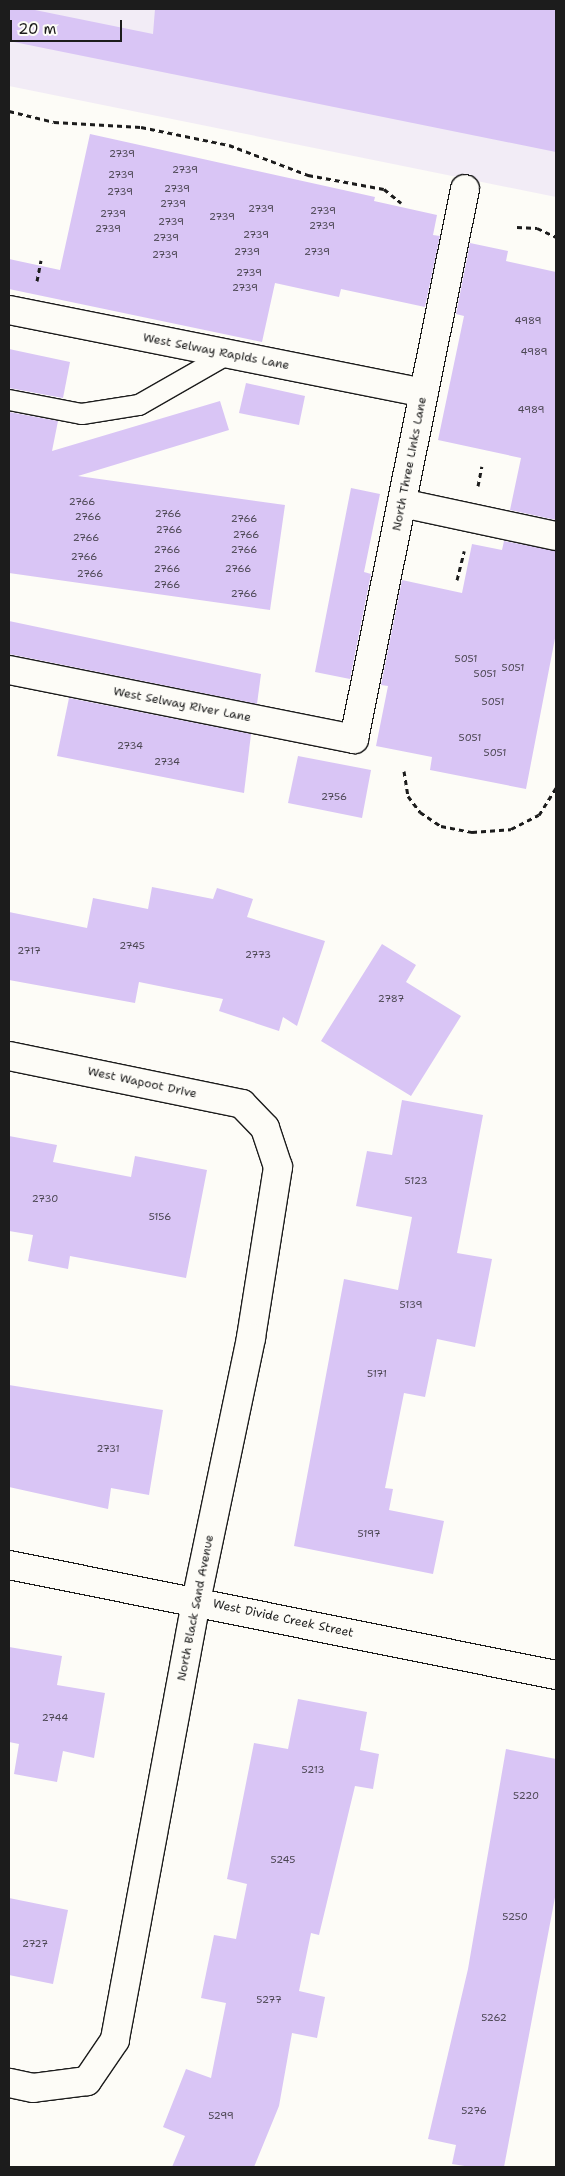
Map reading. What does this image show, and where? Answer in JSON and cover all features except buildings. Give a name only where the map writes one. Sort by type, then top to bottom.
[{"type":"street","name":"North Three Links Lane","points":[[354,739],[465,189]]},
{"type":"street","name":"West Selway Rapids Lane","points":[[9,310],[424,393]]},
{"type":"street","points":[[402,503],[556,536]]},
{"type":"street","name":"West Selway River Lane","points":[[9,670],[354,739]]},
{"type":"street","name":"West Wapoot Drive","points":[[9,1056],[242,1104],[265,1128]]},
{"type":"street","name":"North Black Sand Avenue","points":[[9,2083],[33,2088],[88,2081],[114,2040],[196,1602],[251,1338],[278,1167],[265,1128]]},
{"type":"street","name":"West Divide Creek Street","points":[[9,1565],[556,1675]]},
{"type":"lane","points":[[9,400],[82,414],[139,405],[228,354]]},
{"type":"path","points":[[9,111],[54,122],[141,127],[229,145],[308,175],[384,189],[401,203]]},
{"type":"path","points":[[517,227],[537,228],[556,236]]},
{"type":"path","points":[[404,772],[408,796],[420,812],[441,826],[472,832],[511,829],[539,815],[556,788]]},
{"type":"shaded area","points":[[9,9],[556,9],[556,197],[9,86]]}]
